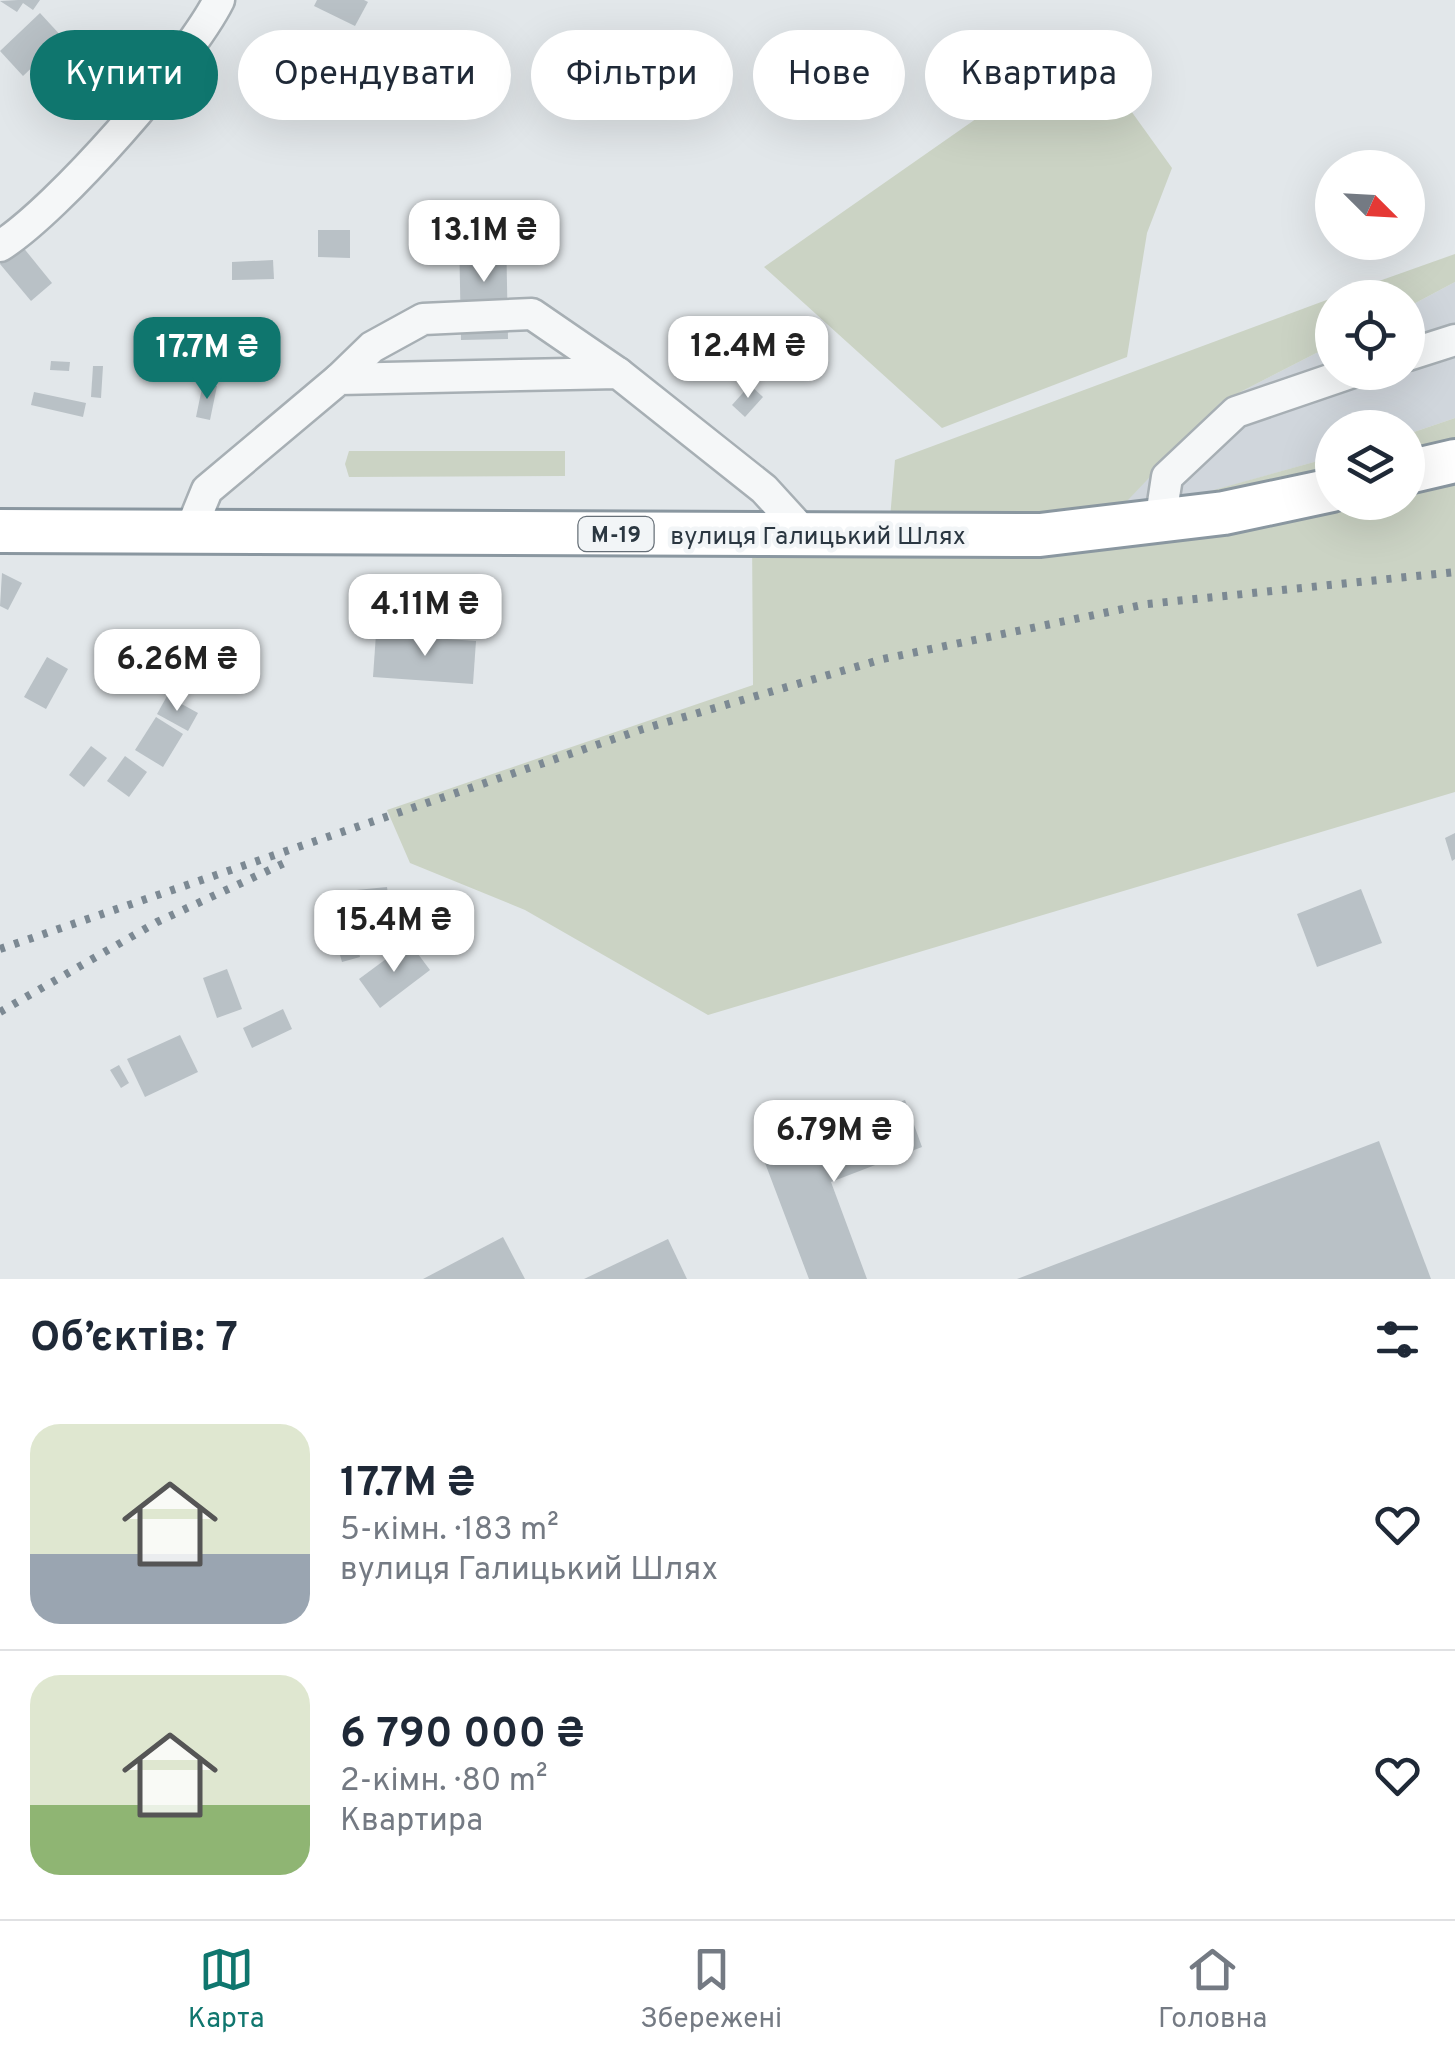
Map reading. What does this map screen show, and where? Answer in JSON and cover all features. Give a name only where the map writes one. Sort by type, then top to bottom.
[{"type":"highway","points":[[1425,468],[1455,461]]},
{"type":"highway","name":"вулиця Галицький Шлях","points":[[0,531],[1040,535],[1160,523],[1315,493]]},
{"type":"street","points":[[0,246],[79,175],[177,63],[219,0]]},
{"type":"street","points":[[192,529],[207,490],[339,379],[372,346],[424,319],[532,314],[618,374],[764,489],[808,536]]},
{"type":"street","points":[[1425,350],[1455,340]]},
{"type":"street","points":[[339,379],[618,374]]},
{"type":"street","points":[[1160,523],[1167,477],[1236,412],[1315,385]]},
{"type":"shaded area","points":[[1455,282],[1455,418],[1425,428],[1425,410],[1315,410],[1315,462],[1108,520],[1221,402],[1315,354],[1315,390],[1425,390],[1425,298]]},
{"type":"green space","points":[[974,120],[1138,120],[1172,168],[1147,233],[1127,357],[942,428],[764,267]]},
{"type":"green space","points":[[1455,254],[1455,282],[1425,298],[1425,280],[1382,280]]},
{"type":"green space","points":[[1315,304],[1315,354],[1221,402],[1110,519],[1315,462],[1315,520],[1425,520],[1425,428],[1455,418],[1455,792],[708,1015],[525,910],[410,863],[387,810],[753,685],[752,533],[889,530],[895,460]]},
{"type":"green space","points":[[349,451],[565,451],[565,476],[349,477],[345,464]]},
{"type":"building","points":[[40,0],[33,10],[23,3],[17,12],[0,1]]},
{"type":"building","points":[[317,0],[368,2],[355,26],[314,6]]},
{"type":"building","points":[[40,13],[56,30],[30,30],[30,69],[23,76],[0,51]]},
{"type":"building","points":[[318,230],[350,230],[350,258],[318,257]]},
{"type":"building","points":[[506,230],[508,339],[461,340],[459,231]]},
{"type":"building","points":[[22,246],[52,283],[31,301],[0,264]]},
{"type":"building","points":[[273,260],[274,279],[232,280],[232,262]]},
{"type":"building","points":[[208,342],[231,342],[231,369],[208,368]]},
{"type":"building","points":[[694,342],[702,350],[692,361],[683,354]]},
{"type":"building","points":[[51,361],[70,362],[69,371],[50,370]]},
{"type":"building","points":[[93,366],[103,366],[101,398],[91,397]]},
{"type":"building","points":[[203,383],[217,386],[210,420],[196,417]]},
{"type":"building","points":[[750,385],[763,397],[745,417],[732,405]]},
{"type":"building","points":[[34,392],[86,403],[83,417],[31,405]]},
{"type":"building","points":[[2,573],[22,583],[8,610],[0,606]]},
{"type":"building","points":[[376,634],[476,641],[473,684],[373,677]]},
{"type":"building","points":[[47,657],[68,669],[46,709],[24,697]]},
{"type":"building","points":[[167,696],[198,713],[188,731],[157,714]]},
{"type":"building","points":[[156,717],[183,734],[163,767],[135,750]]},
{"type":"building","points":[[91,746],[107,758],[84,787],[69,775]]},
{"type":"building","points":[[125,756],[147,772],[129,797],[107,781]]},
{"type":"building","points":[[1455,833],[1455,859],[1452,861],[1445,838]]},
{"type":"building","points":[[387,887],[391,921],[340,927],[336,892]]},
{"type":"building","points":[[1361,889],[1382,943],[1317,967],[1297,914]]},
{"type":"building","points":[[353,928],[360,957],[342,962],[334,934]]},
{"type":"building","points":[[409,942],[430,970],[380,1008],[359,979]]},
{"type":"building","points":[[227,969],[242,1009],[217,1018],[203,978]]},
{"type":"building","points":[[283,1009],[292,1029],[252,1048],[243,1028]]},
{"type":"building","points":[[180,1035],[198,1072],[145,1097],[127,1059]]},
{"type":"building","points":[[119,1065],[129,1083],[121,1088],[110,1070]]},
{"type":"building","points":[[905,1100],[922,1147],[831,1182],[867,1279],[809,1279],[762,1155]]},
{"type":"building","points":[[1379,1141],[1431,1279],[1017,1279]]},
{"type":"building","points":[[503,1237],[525,1279],[423,1279]]},
{"type":"building","points":[[668,1239],[687,1279],[584,1279]]},
{"type":"railway","points":[[0,949],[643,729],[883,659],[1147,604],[1455,572]]},
{"type":"railway","points":[[0,1012],[157,922],[291,860]]}]
